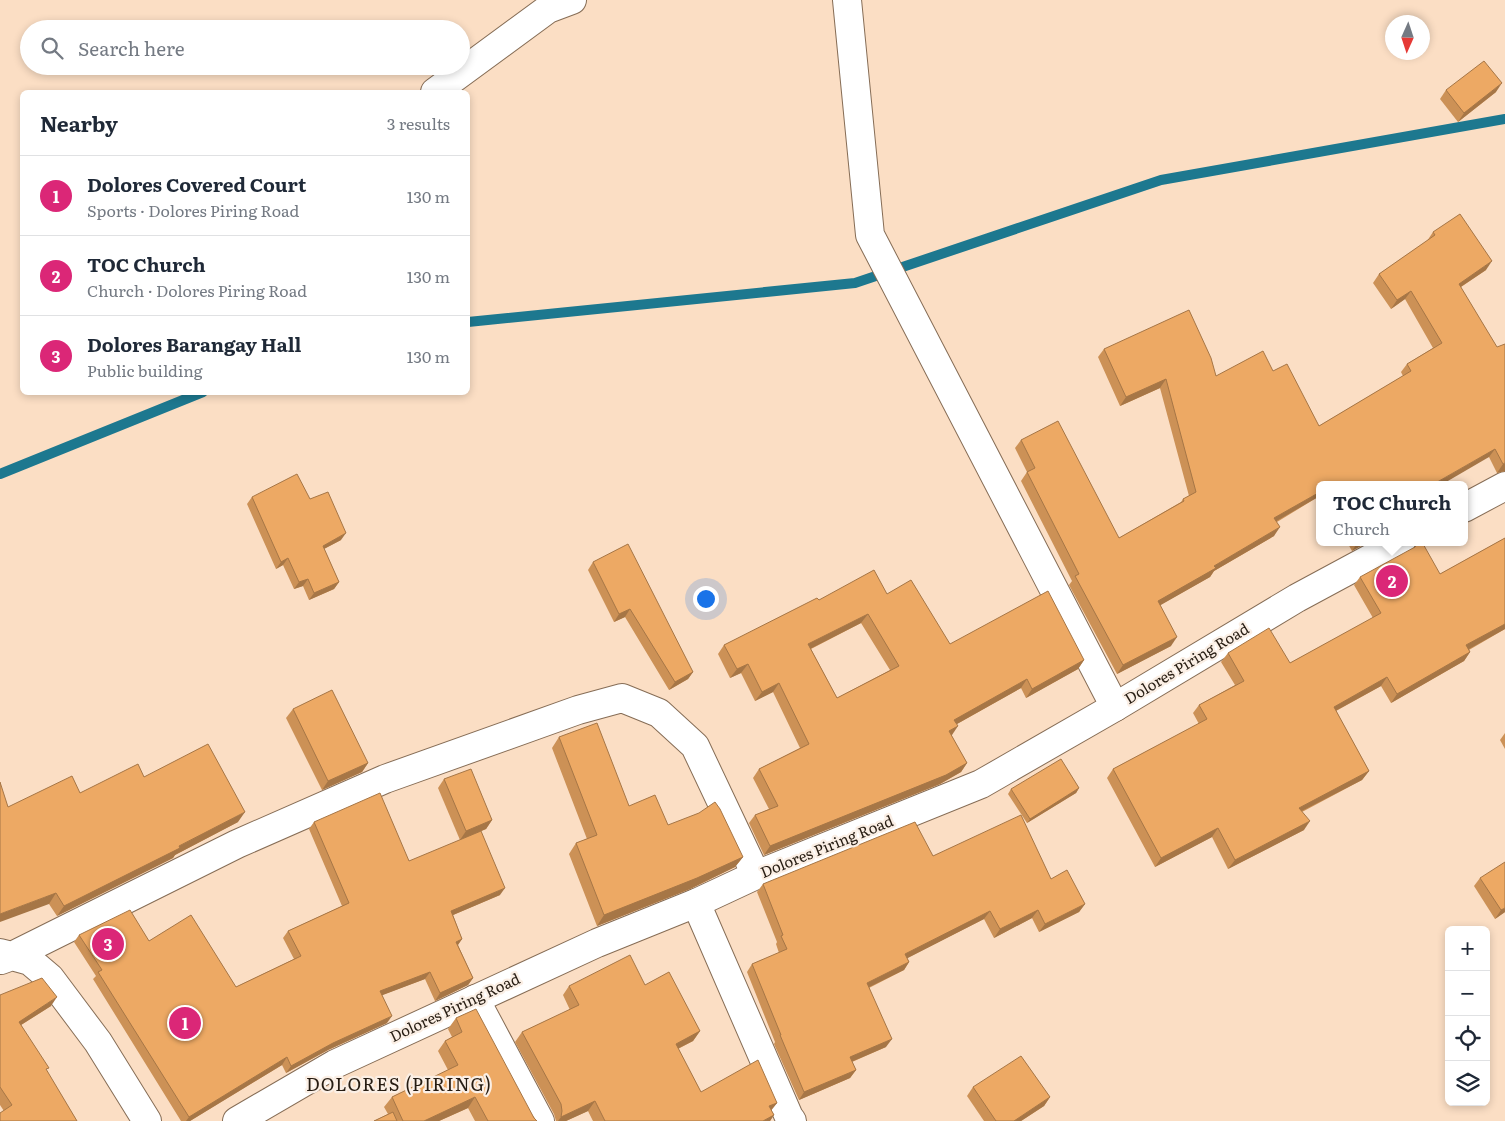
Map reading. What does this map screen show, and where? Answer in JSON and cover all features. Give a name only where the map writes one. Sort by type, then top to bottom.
[{"type":"street","points":[[470,66],[548,9],[572,0]]},
{"type":"street","points":[[847,0],[870,236],[1115,707]]},
{"type":"street","points":[[438,90],[458,75]]},
{"type":"street","points":[[1468,506],[1505,486]]},
{"type":"street","name":"Dolores Piring Road","points":[[237,1121],[335,1064],[597,943],[696,903],[756,875],[981,784],[1115,707],[1297,598],[1394,546]]},
{"type":"street","points":[[4,956],[237,844],[385,779],[578,710],[622,698],[659,713],[695,746],[756,875]]},
{"type":"street","points":[[696,903],[792,1121]]},
{"type":"street","points":[[4,956],[30,961],[50,978],[98,1042],[146,1121]]},
{"type":"street","points":[[475,999],[540,1121]]},
{"type":"building","points":[[1484,61],[1502,83],[1464,113],[1446,90]]},
{"type":"building","points":[[1460,214],[1492,261],[1459,284],[1497,347],[1505,344],[1505,463],[1503,464],[1495,449],[1439,481],[1316,481],[1316,494],[1274,518],[1280,527],[1214,566],[1216,568],[1158,601],[1177,637],[1123,665],[1075,576],[1079,574],[1027,472],[1035,468],[1021,440],[1058,421],[1119,538],[1184,501],[1183,499],[1196,492],[1166,379],[1126,397],[1104,349],[1189,310],[1211,358],[1216,376],[1263,351],[1273,371],[1287,364],[1319,426],[1411,371],[1407,364],[1442,343],[1411,291],[1397,300],[1379,274],[1435,235],[1433,232]]},
{"type":"building","points":[[297,474],[310,499],[328,492],[346,533],[323,546],[339,582],[314,593],[308,579],[299,582],[288,558],[281,562],[252,497]]},
{"type":"building","points":[[1505,538],[1505,624],[1466,645],[1470,652],[1397,694],[1387,677],[1334,707],[1369,771],[1299,808],[1310,821],[1235,860],[1218,828],[1161,858],[1113,769],[1207,719],[1199,705],[1244,681],[1228,653],[1269,628],[1290,663],[1381,613],[1360,577],[1416,546],[1424,546],[1440,574]]},
{"type":"building","points":[[628,544],[693,672],[675,682],[630,609],[619,614],[593,562]]},
{"type":"building","points":[[874,570],[887,594],[911,580],[950,644],[1048,591],[1084,660],[1032,689],[1027,679],[954,720],[958,726],[949,731],[967,763],[946,775],[770,846],[755,815],[778,806],[759,769],[809,744],[779,683],[762,692],[748,664],[737,669],[724,645],[817,598],[819,600]],"holes":[[[868,614],[899,666],[837,698],[808,644]]]},
{"type":"building","points":[[332,690],[368,763],[328,781],[293,709]]},
{"type":"building","points":[[597,723],[629,806],[655,795],[668,825],[699,813],[715,802],[743,857],[697,878],[604,915],[576,843],[597,835],[559,737]]},
{"type":"building","points":[[208,744],[245,812],[179,846],[180,848],[64,906],[56,893],[0,914],[0,782],[8,807],[72,776],[80,793],[138,764],[144,777]]},
{"type":"building","points":[[1061,759],[1079,788],[1030,819],[1011,789]]},
{"type":"building","points":[[471,769],[492,820],[466,831],[444,779]]},
{"type":"building","points":[[380,793],[409,861],[481,831],[505,888],[451,911],[462,939],[456,942],[473,978],[440,993],[430,972],[380,991],[392,1016],[333,1043],[291,1066],[287,1057],[189,1117],[98,972],[102,970],[79,935],[130,910],[149,941],[191,915],[236,987],[301,956],[288,931],[349,903],[314,822]]},
{"type":"building","points":[[1021,815],[1051,879],[1067,870],[1085,904],[1045,924],[1038,910],[1000,929],[990,911],[905,954],[909,962],[867,983],[892,1039],[850,1057],[856,1070],[804,1092],[752,964],[787,949],[763,884],[915,822],[933,856]]},
{"type":"building","points":[[1505,862],[1505,908],[1501,910],[1480,878]]},
{"type":"building","points":[[630,955],[645,985],[669,972],[700,1031],[676,1044],[701,1092],[758,1060],[777,1103],[769,1106],[774,1115],[763,1121],[605,1121],[595,1101],[561,1117],[561,1104],[522,1032],[579,1005],[569,986]]},
{"type":"building","points":[[42,978],[57,997],[19,1022],[49,1068],[46,1069],[77,1121],[0,1121],[0,1113],[12,1105],[0,1087],[0,995]]},
{"type":"building","points":[[476,1009],[537,1121],[488,1121],[475,1097],[424,1121],[403,1121],[392,1097],[458,1065],[445,1041],[462,1032],[456,1018]]},
{"type":"building","points":[[1021,1056],[1050,1097],[1014,1121],[996,1121],[973,1087]]},
{"type":"building","points":[[393,1112],[397,1121],[374,1121]]},
{"type":"waterway","points":[[470,322],[855,283],[1161,180],[1505,119]]},
{"type":"waterway","points":[[0,474],[196,395]]},
{"type":"place","name":"TOC Church","points":[[1392,581]]},
{"type":"place","name":"Dolores Barangay Hall","points":[[108,944]]},
{"type":"place","name":"Dolores Covered Court","points":[[185,1023]]},
{"type":"district","name":"DOLORES (PIRING)","points":[[399,1085]]}]
